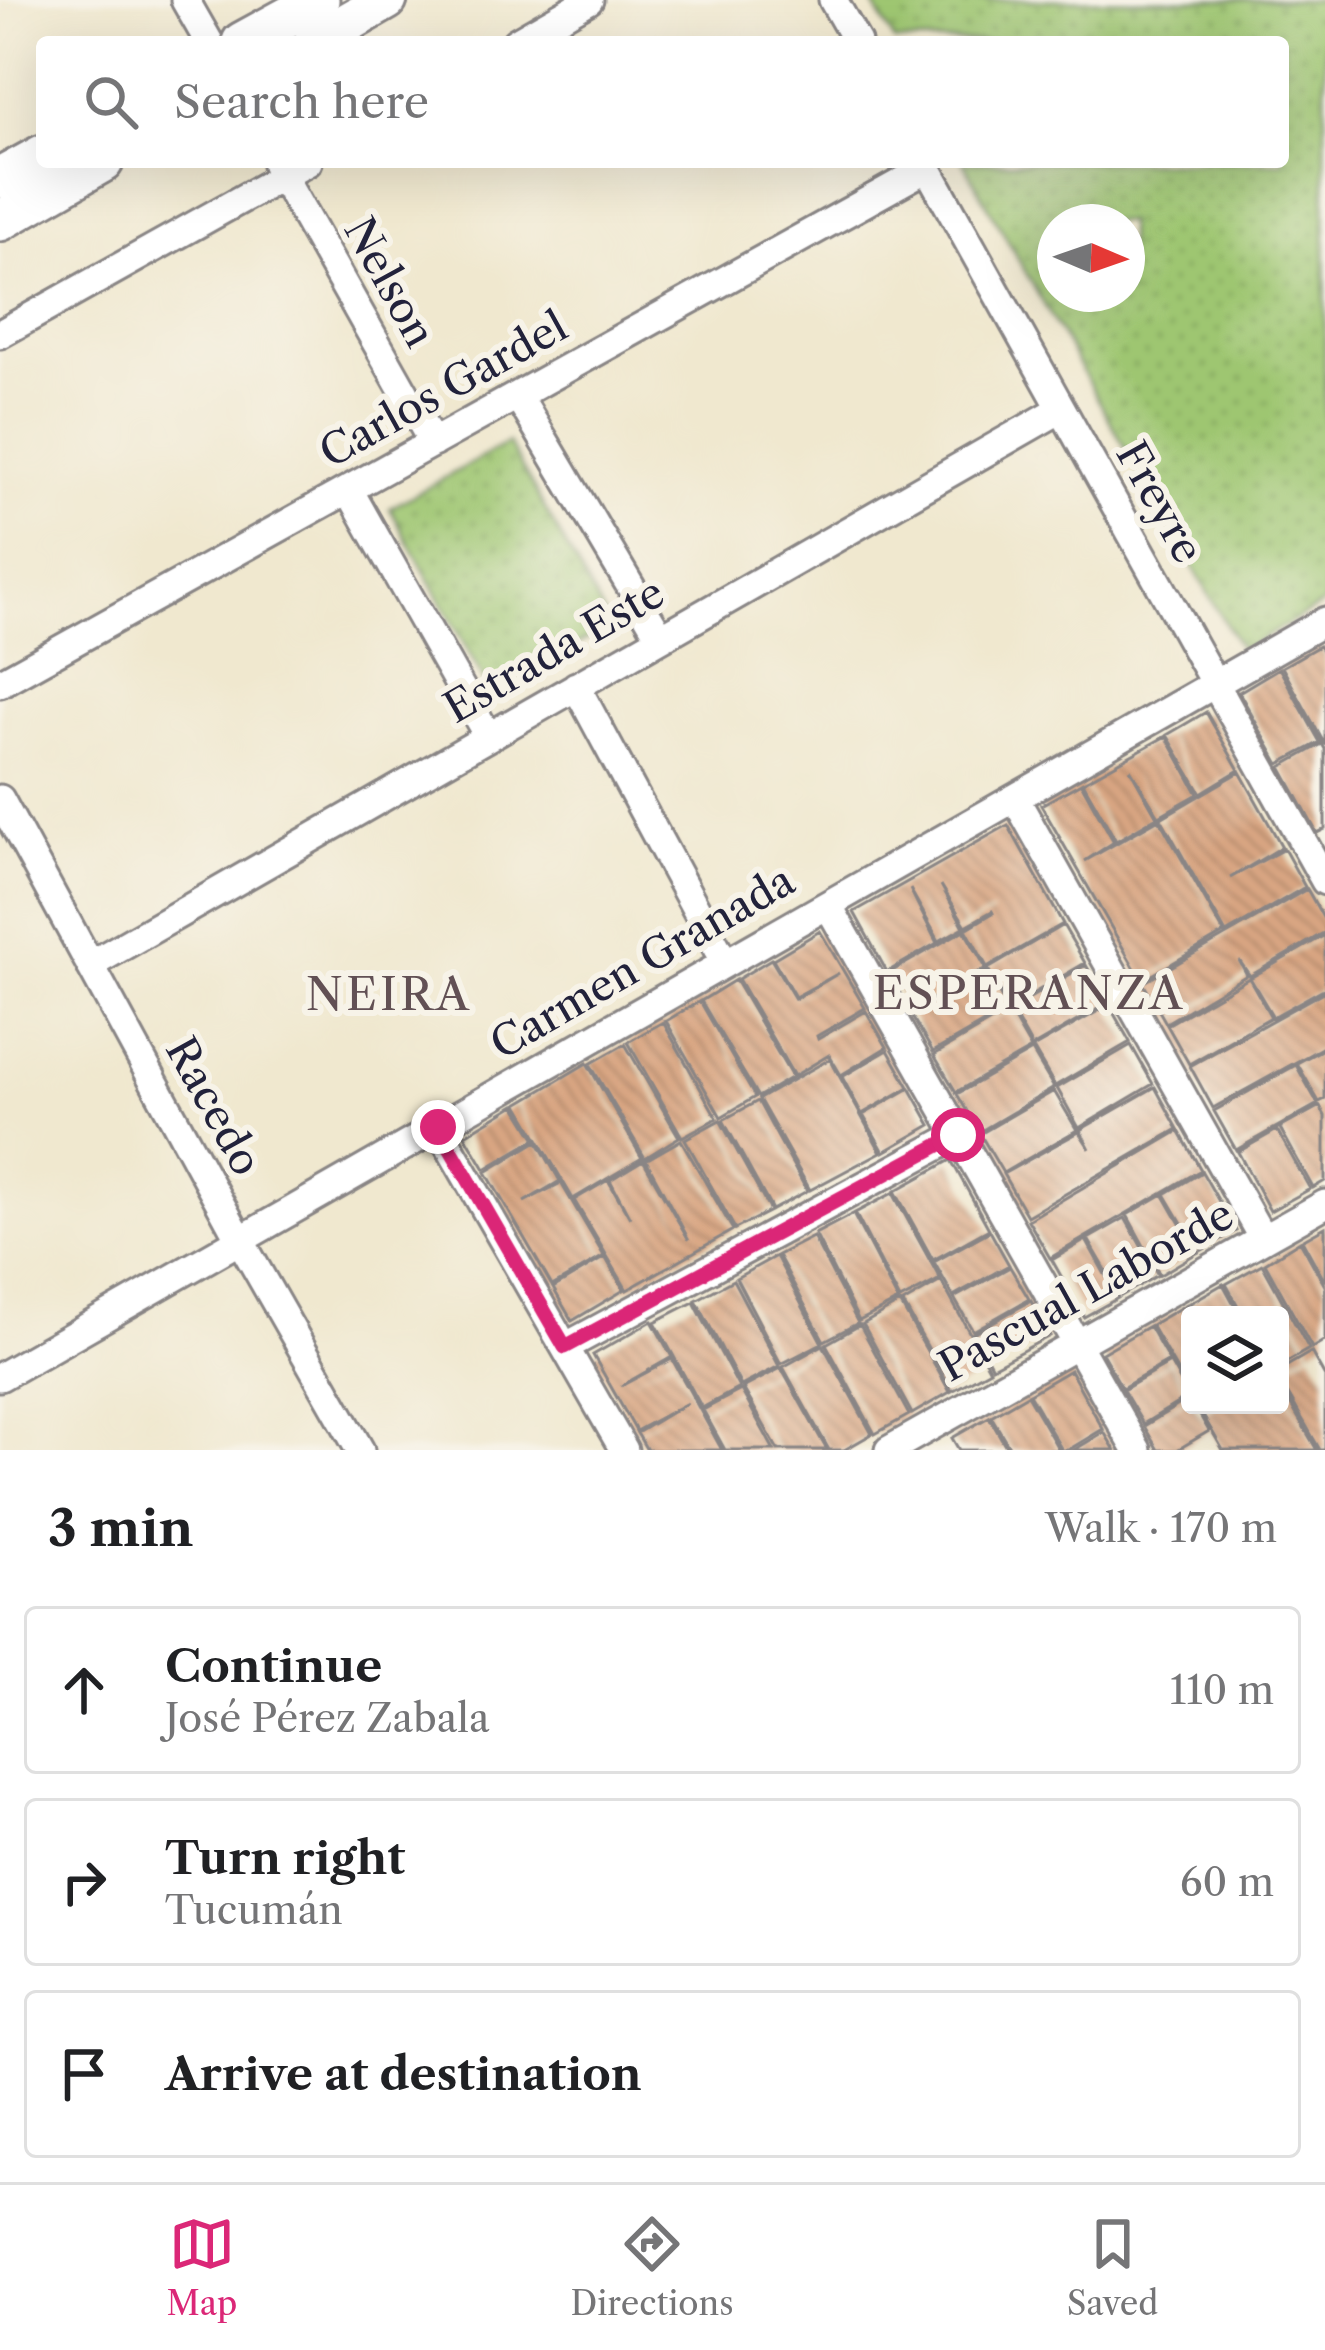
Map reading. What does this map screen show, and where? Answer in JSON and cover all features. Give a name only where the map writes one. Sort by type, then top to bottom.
[{"type":"street","points":[[185,0],[206,36]]},
{"type":"street","points":[[253,36],[319,0]]},
{"type":"street","points":[[324,36],[387,0]]},
{"type":"street","points":[[526,36],[589,0]]},
{"type":"street","points":[[833,0],[854,36]]},
{"type":"street","points":[[0,178],[36,157]]},
{"type":"street","points":[[0,221],[93,168]]},
{"type":"street","name":"Carlos Gardel","points":[[0,683],[920,168]]},
{"type":"street","name":"Freyre","points":[[927,168],[1214,684],[1318,851],[1325,881]]},
{"type":"street","points":[[0,334],[279,170]]},
{"type":"street","name":"Nelson","points":[[279,170],[433,443]]},
{"type":"street","points":[[518,396],[661,638]]},
{"type":"street","name":"Estrada Este","points":[[90,965],[1061,410]]},
{"type":"street","points":[[349,490],[488,736]]},
{"type":"street","name":"Carmen Granada","points":[[0,1377],[1325,621]]},
{"type":"street","points":[[576,686],[725,963]]},
{"type":"street","points":[[1015,798],[1263,1239]]},
{"type":"street","name":"Racedo","points":[[0,799],[360,1450]]},
{"type":"street","points":[[828,904],[1137,1450]]},
{"type":"street","points":[[438,1127],[624,1450]]},
{"type":"street","points":[[565,1347],[958,1135]]},
{"type":"street","name":"Pascual Laborde","points":[[889,1450],[1325,1204]]},
{"type":"green space","points":[[871,0],[1325,0],[1325,603],[1241,651],[1048,312],[1145,312],[1145,204],[1037,204],[1037,292],[966,168],[1289,168],[1289,36],[892,36]]},
{"type":"green space","points":[[508,443],[611,627],[489,690],[390,508]]},
{"type":"building","points":[[1319,646],[1325,655],[1325,745],[1282,667]]},
{"type":"building","points":[[1279,668],[1320,742],[1279,764],[1239,692]]},
{"type":"building","points":[[1206,712],[1239,770],[1201,793],[1167,735]]},
{"type":"building","points":[[1166,736],[1198,794],[1159,816],[1130,769],[1157,817],[1116,841],[1083,782]]},
{"type":"building","points":[[1322,744],[1325,829],[1317,833],[1281,767]]},
{"type":"building","points":[[1240,772],[1282,847],[1230,878],[1284,849],[1305,887],[1226,933],[1161,818]]},
{"type":"building","points":[[1081,783],[1114,842],[1085,861],[1159,819],[1224,933],[1142,981],[1041,805]]},
{"type":"building","points":[[1008,825],[1063,924],[987,967],[966,929],[992,911],[966,926],[941,885],[964,927],[939,941],[910,889],[937,943],[887,972],[854,912]]},
{"type":"building","points":[[1307,889],[1325,921],[1325,932],[1250,976],[1239,960],[1247,975],[1166,1023],[1143,983]]},
{"type":"building","points":[[1063,925],[1085,963],[1010,1007],[988,969]]},
{"type":"building","points":[[964,930],[986,968],[910,1012],[889,973]]},
{"type":"building","points":[[820,931],[865,1008],[818,1039],[866,1011],[887,1047],[841,1075],[829,1055],[794,1076],[738,979],[771,959],[795,999],[839,973],[795,997],[773,959]]},
{"type":"building","points":[[1325,935],[1325,988],[1273,1017],[1250,978]]},
{"type":"building","points":[[1086,965],[1108,1003],[1032,1047],[1011,1009]]},
{"type":"building","points":[[986,971],[1008,1009],[933,1052],[911,1015]]},
{"type":"building","points":[[1249,978],[1271,1017],[1189,1064],[1167,1025]]},
{"type":"building","points":[[735,980],[792,1077],[758,1097],[701,1001]]},
{"type":"building","points":[[1325,991],[1325,1046],[1213,1108],[1190,1066]]},
{"type":"building","points":[[700,1001],[755,1097],[721,1117],[666,1021]]},
{"type":"building","points":[[1109,1005],[1130,1042],[1055,1086],[1033,1048]]},
{"type":"building","points":[[1009,1011],[1031,1049],[956,1092],[934,1055]]},
{"type":"building","points":[[663,1022],[717,1118],[682,1137],[628,1042]]},
{"type":"building","points":[[625,1044],[679,1137],[645,1158],[590,1064]]},
{"type":"building","points":[[1131,1045],[1153,1084],[1079,1128],[1057,1088]]},
{"type":"building","points":[[1325,1048],[1325,1099],[1319,1102],[1297,1063]]},
{"type":"building","points":[[888,1050],[909,1087],[862,1114],[842,1077]]},
{"type":"building","points":[[1032,1051],[1054,1088],[979,1132],[957,1094]]},
{"type":"building","points":[[830,1059],[881,1152],[810,1190],[759,1099]]},
{"type":"building","points":[[587,1063],[642,1158],[573,1199],[518,1104]]},
{"type":"building","points":[[1296,1065],[1318,1104],[1236,1150],[1214,1111]]},
{"type":"building","points":[[1155,1087],[1178,1129],[1027,1216],[1003,1174],[1079,1132],[1090,1149],[1080,1130]]},
{"type":"building","points":[[910,1088],[931,1125],[884,1152],[863,1115]]},
{"type":"building","points":[[1054,1091],[1077,1130],[1003,1173],[980,1134]]},
{"type":"building","points":[[758,1101],[807,1191],[772,1210],[723,1120]]},
{"type":"building","points":[[515,1105],[536,1139],[485,1169],[465,1135]]},
{"type":"building","points":[[1320,1106],[1325,1116],[1325,1181],[1313,1188],[1280,1128]]},
{"type":"building","points":[[720,1120],[770,1211],[735,1229],[685,1139]]},
{"type":"building","points":[[1277,1130],[1310,1189],[1270,1211],[1238,1152]]},
{"type":"building","points":[[1179,1131],[1201,1170],[1050,1258],[1028,1220]]},
{"type":"building","points":[[681,1140],[733,1230],[627,1290],[574,1200],[608,1180],[630,1218],[610,1180],[643,1160],[689,1240],[646,1160]]},
{"type":"building","points":[[537,1141],[560,1181],[524,1202],[561,1183],[604,1256],[552,1286],[486,1172]]},
{"type":"building","points":[[951,1160],[989,1229],[933,1260],[895,1191]]},
{"type":"building","points":[[1202,1172],[1236,1231],[1199,1252],[1165,1194]]},
{"type":"building","points":[[893,1193],[940,1279],[900,1300],[855,1213]]},
{"type":"building","points":[[1163,1194],[1197,1253],[1160,1275],[1127,1215]]},
{"type":"building","points":[[853,1214],[898,1301],[859,1321],[815,1234]]},
{"type":"building","points":[[1125,1218],[1158,1275],[1121,1296],[1088,1239]]},
{"type":"building","points":[[1325,1227],[1325,1282],[1302,1240]]},
{"type":"building","points":[[990,1231],[1009,1265],[953,1296],[934,1262]]},
{"type":"building","points":[[813,1237],[858,1323],[824,1341],[778,1255]]},
{"type":"building","points":[[1086,1240],[1118,1298],[1084,1317],[1052,1260]]},
{"type":"building","points":[[1300,1241],[1325,1286],[1325,1340],[1312,1348],[1265,1263]]},
{"type":"building","points":[[776,1256],[822,1343],[781,1364],[736,1278]]},
{"type":"building","points":[[605,1257],[624,1290],[572,1321],[553,1288]]},
{"type":"building","points":[[1262,1264],[1285,1306],[1238,1306],[1226,1284]]},
{"type":"building","points":[[1010,1267],[1029,1299],[973,1331],[954,1298]]},
{"type":"building","points":[[733,1280],[779,1366],[741,1386],[696,1300]]},
{"type":"building","points":[[941,1281],[990,1370],[952,1391],[903,1303]]},
{"type":"building","points":[[1223,1284],[1235,1306],[1192,1306]]},
{"type":"building","points":[[1031,1301],[1050,1336],[992,1367],[973,1333]]},
{"type":"building","points":[[694,1302],[739,1388],[702,1408],[655,1322]]},
{"type":"building","points":[[900,1303],[950,1392],[912,1414],[863,1324]]},
{"type":"building","points":[[1181,1308],[1181,1377],[1151,1325]]},
{"type":"building","points":[[1289,1313],[1309,1349],[1289,1361]]},
{"type":"building","points":[[652,1321],[672,1357],[621,1386],[672,1359],[722,1450],[647,1450],[637,1433],[687,1403],[636,1431],[593,1355]]},
{"type":"building","points":[[860,1325],[909,1415],[875,1434],[826,1344]]},
{"type":"building","points":[[1149,1326],[1169,1361],[1122,1388],[1102,1353]]},
{"type":"building","points":[[823,1345],[872,1434],[844,1450],[829,1450],[783,1367]]},
{"type":"building","points":[[1311,1352],[1325,1377],[1325,1450],[1320,1450],[1289,1396],[1289,1365]]},
{"type":"building","points":[[1170,1363],[1181,1382],[1181,1401],[1143,1424],[1123,1390]]},
{"type":"building","points":[[781,1368],[827,1450],[778,1450],[743,1388]]},
{"type":"building","points":[[1070,1370],[1103,1429],[1062,1450],[1029,1394]]},
{"type":"building","points":[[741,1390],[774,1450],[725,1450],[703,1410]]},
{"type":"building","points":[[1027,1395],[1059,1450],[1011,1450],[991,1416]]},
{"type":"building","points":[[1289,1402],[1317,1450],[1223,1450],[1202,1414],[1289,1414]]},
{"type":"building","points":[[1181,1403],[1181,1414],[1199,1414],[1209,1431],[1177,1450],[1158,1450],[1144,1426]]},
{"type":"building","points":[[989,1417],[1008,1450],[959,1450],[952,1438]]},
{"type":"building","points":[[1104,1432],[1115,1450],[1074,1450]]},
{"type":"district","name":"ESPERANZA","points":[[1029,993]]},
{"type":"district","name":"NEIRA","points":[[389,994]]},
{"type":"route","points":[[438,1127],[565,1347],[958,1135]]}]
